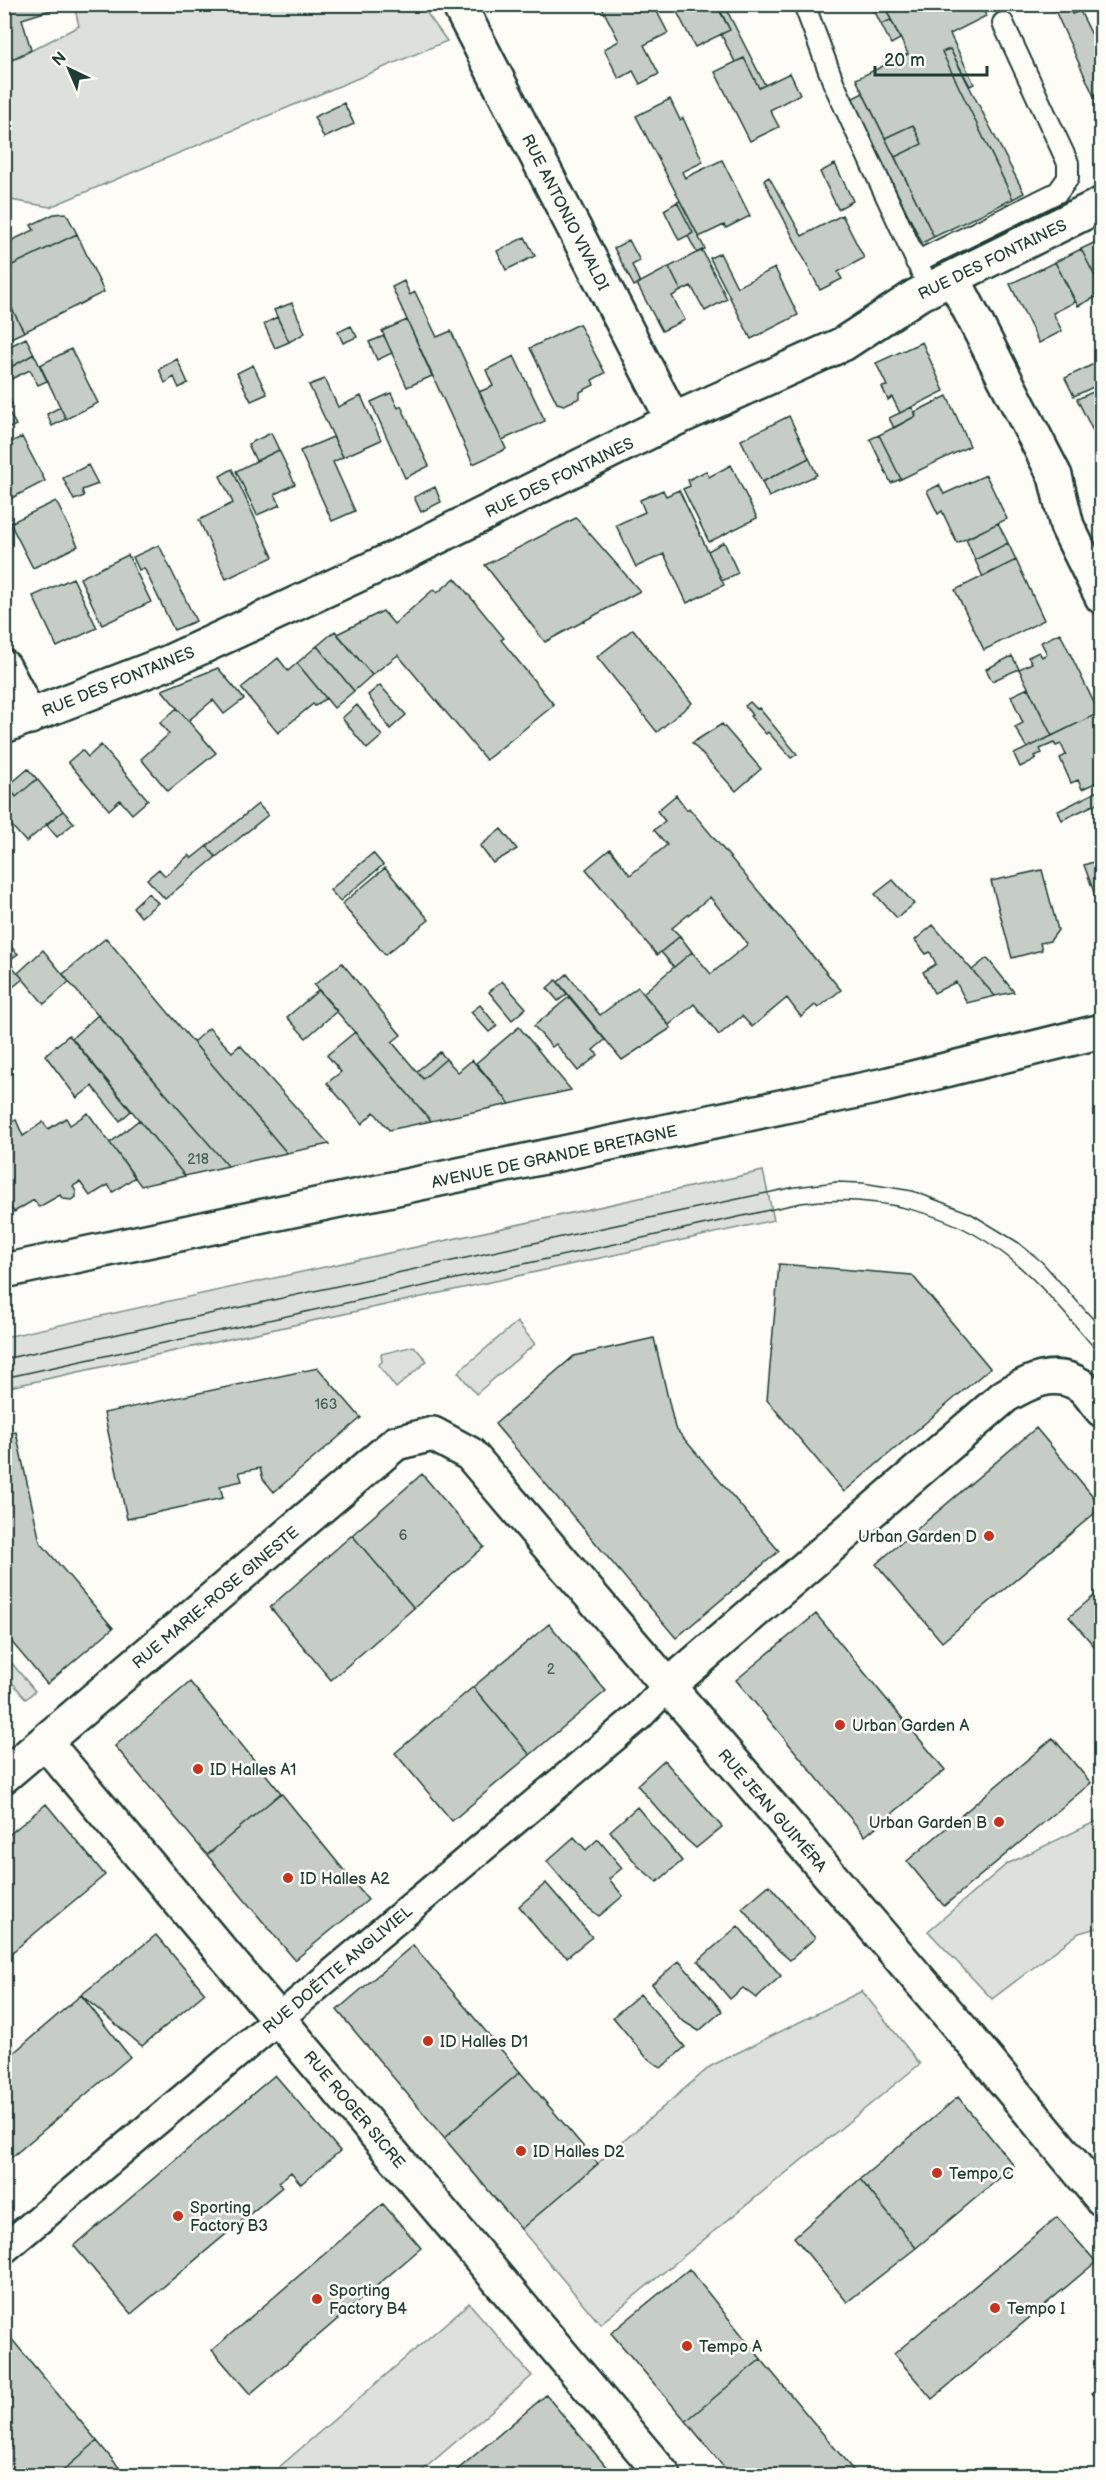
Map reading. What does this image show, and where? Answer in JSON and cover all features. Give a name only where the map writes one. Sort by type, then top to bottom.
[{"type":"street","name":"RUE ANTONIO VIVALDI","points":[[461,4],[461,9],[673,420]]},
{"type":"street","name":"RUE DES FONTAINES","points":[[17,722],[167,663],[401,555],[673,420],[843,344],[933,276],[1101,204]]},
{"type":"street","points":[[933,276],[1055,476],[1067,526],[1101,597]]},
{"type":"street","points":[[4,667],[17,722]]},
{"type":"street","name":"AVENUE DE GRANDE BRETAGNE","points":[[4,1271],[885,1085],[1101,1031]]},
{"type":"street","points":[[667,1687],[1005,1396],[1028,1382],[1054,1377],[1080,1385],[1101,1410]]},
{"type":"street","name":"RUE JEAN GUIMÉRA","points":[[433,1434],[470,1454],[960,2028],[1101,2199]]},
{"type":"street","name":"RUE MARIE-ROSE GINESTE","points":[[4,1776],[396,1443],[433,1434]]},
{"type":"street","name":"RUE DOËTTE ANGLIVIEL","points":[[4,2249],[639,1716],[667,1687]]},
{"type":"street","name":"RUE ROGER SICRE","points":[[45,1742],[664,2475]]},
{"type":"lane","points":[[804,4],[834,84],[933,276],[1058,192],[1068,178],[1068,163],[1003,22]]},
{"type":"shaded area","points":[[74,5],[421,5],[447,41],[50,207],[5,199],[5,64],[79,26]]},
{"type":"shaded area","points":[[763,1171],[774,1220],[5,1388],[5,1337]]},
{"type":"shaded area","points":[[517,1322],[535,1344],[476,1394],[458,1372]]},
{"type":"shaded area","points":[[414,1346],[427,1361],[396,1388],[378,1365],[382,1362],[381,1354]]},
{"type":"shaded area","points":[[5,1655],[35,1691],[26,1699],[5,1674]]},
{"type":"shaded area","points":[[1101,1819],[1101,1927],[1079,1933],[992,1999],[928,1931],[1007,1864]]},
{"type":"shaded area","points":[[862,1991],[920,2064],[600,2324],[521,2229],[711,2066]]},
{"type":"shaded area","points":[[469,2303],[532,2376],[417,2475],[270,2475]]},
{"type":"building","points":[[4,4],[70,4],[22,19],[31,50],[4,63]]},
{"type":"building","points":[[600,4],[653,4],[668,33],[644,45],[659,74],[640,84],[633,71],[619,79],[604,49],[619,41]]},
{"type":"building","points":[[673,4],[717,4],[730,30],[695,47]]},
{"type":"building","points":[[980,4],[986,16],[950,34],[974,84],[970,86],[950,49],[942,52],[1013,199],[934,237],[895,157],[922,144],[913,125],[885,138],[856,79],[908,54],[884,5]]},
{"type":"building","points":[[1052,4],[1068,4],[1072,14],[1080,11],[1102,55],[1102,114]]},
{"type":"building","points":[[724,5],[765,85],[759,88],[744,58],[735,62],[721,34],[730,30],[718,8]]},
{"type":"building","points":[[884,5],[891,20],[881,24],[874,10]]},
{"type":"building","points":[[891,20],[900,39],[891,44],[881,24]]},
{"type":"building","points":[[950,49],[1024,193],[1013,199],[942,52]]},
{"type":"building","points":[[744,58],[759,88],[790,73],[800,94],[770,110],[779,127],[750,141],[715,72]]},
{"type":"building","points":[[863,93],[934,237],[922,243],[851,99]]},
{"type":"building","points":[[670,99],[680,120],[683,118],[703,162],[682,172],[685,178],[722,160],[750,216],[726,228],[724,225],[699,237],[636,116]]},
{"type":"building","points":[[344,103],[354,124],[324,138],[314,117]]},
{"type":"building","points":[[913,125],[922,144],[895,157],[885,138]]},
{"type":"building","points":[[835,164],[853,201],[838,209],[820,172]]},
{"type":"building","points":[[769,177],[802,236],[842,215],[864,258],[838,272],[842,279],[820,290],[764,180]]},
{"type":"building","points":[[680,201],[705,249],[697,253],[688,236],[693,233],[677,202]]},
{"type":"building","points":[[677,202],[693,233],[679,240],[664,210]]},
{"type":"building","points":[[66,213],[77,234],[4,269],[4,244],[34,230],[31,225],[54,214]]},
{"type":"building","points":[[77,234],[104,292],[24,332],[4,293],[4,269]]},
{"type":"building","points":[[525,237],[535,256],[506,270],[497,251]]},
{"type":"building","points":[[1102,239],[1102,288],[1101,288],[1081,249]]},
{"type":"building","points":[[629,240],[640,261],[632,265],[640,283],[634,286],[614,248]]},
{"type":"building","points":[[1081,249],[1102,294],[1078,306],[1055,262]]},
{"type":"building","points":[[702,250],[727,299],[705,311],[691,286],[681,291],[669,267]]},
{"type":"building","points":[[720,253],[737,287],[775,268],[798,315],[751,339],[710,258]]},
{"type":"building","points":[[1055,262],[1075,302],[1053,313],[1062,331],[1039,343],[1010,284]]},
{"type":"building","points":[[669,267],[681,291],[672,296],[685,320],[662,331],[637,284]]},
{"type":"building","points":[[404,281],[410,295],[415,292],[437,337],[451,331],[506,449],[473,464],[392,287]]},
{"type":"building","points":[[4,293],[24,332],[4,341]]},
{"type":"building","points":[[292,303],[305,333],[289,342],[274,310]]},
{"type":"building","points":[[277,317],[289,342],[275,348],[264,324]]},
{"type":"building","points":[[407,320],[432,376],[407,387],[382,331]]},
{"type":"building","points":[[579,324],[605,373],[592,380],[594,385],[580,392],[580,398],[564,405],[557,403],[530,348]]},
{"type":"building","points":[[351,326],[357,337],[343,343],[338,332]]},
{"type":"building","points":[[384,336],[392,353],[377,360],[369,342]]},
{"type":"building","points":[[26,338],[34,354],[4,371],[4,349]]},
{"type":"building","points":[[922,342],[944,391],[900,413],[892,397],[888,400],[882,387],[887,386],[876,363]]},
{"type":"building","points":[[71,349],[98,403],[66,419],[40,365]]},
{"type":"building","points":[[34,354],[47,381],[38,385],[30,370],[9,380],[4,371]]},
{"type":"building","points":[[514,356],[545,421],[502,440],[479,392],[493,386],[486,370]]},
{"type":"building","points":[[177,359],[188,383],[179,388],[174,377],[165,383],[159,369]]},
{"type":"building","points":[[1102,360],[1102,383],[1074,396],[1065,378]]},
{"type":"building","points":[[253,365],[267,394],[251,401],[237,373]]},
{"type":"building","points":[[325,379],[338,407],[361,396],[381,440],[343,457],[309,385]]},
{"type":"building","points":[[1102,388],[1102,449],[1077,399]]},
{"type":"building","points":[[391,393],[398,408],[401,406],[429,466],[405,478],[371,402]]},
{"type":"building","points":[[947,396],[970,446],[901,479],[879,435],[916,416],[915,412]]},
{"type":"building","points":[[9,398],[12,404],[6,407],[16,425],[4,431],[4,401]]},
{"type":"building","points":[[60,407],[66,419],[52,426],[47,414]]},
{"type":"building","points":[[912,407],[916,416],[894,428],[889,418]]},
{"type":"building","points":[[789,416],[809,458],[762,482],[741,440]]},
{"type":"building","points":[[271,433],[279,450],[256,461],[248,444]]},
{"type":"building","points":[[879,435],[901,479],[891,483],[870,439]]},
{"type":"building","points":[[22,437],[45,481],[4,502],[4,445]]},
{"type":"building","points":[[333,437],[343,457],[333,462],[355,511],[332,521],[300,451]]},
{"type":"building","points":[[279,450],[295,484],[275,494],[280,505],[257,515],[236,471]]},
{"type":"building","points":[[809,458],[817,475],[769,497],[762,482]]},
{"type":"building","points":[[88,465],[98,484],[82,490],[84,496],[74,500],[63,478]]},
{"type":"building","points":[[731,465],[757,518],[709,542],[683,489],[690,486],[688,480],[706,471],[709,477]]},
{"type":"building","points":[[232,469],[273,557],[226,579],[199,520],[233,503],[220,476]]},
{"type":"building","points":[[986,475],[1007,519],[957,543],[942,511],[938,514],[927,491],[939,485],[944,494]]},
{"type":"building","points":[[435,487],[441,502],[421,512],[414,497]]},
{"type":"building","points":[[663,490],[666,496],[679,490],[724,585],[687,603],[664,554],[636,567],[616,525],[645,512],[640,500]]},
{"type":"building","points":[[56,501],[78,546],[33,568],[10,523]]},
{"type":"building","points":[[576,518],[640,591],[545,642],[485,565]]},
{"type":"building","points":[[998,523],[1008,543],[975,560],[966,539]]},
{"type":"building","points":[[724,542],[738,573],[722,581],[708,551]]},
{"type":"building","points":[[1008,543],[1016,560],[983,577],[975,560]]},
{"type":"building","points":[[159,545],[196,621],[174,630],[144,568],[139,570],[133,557]]},
{"type":"building","points":[[128,555],[151,602],[102,625],[80,578]]},
{"type":"building","points":[[1016,560],[1044,620],[984,650],[955,590]]},
{"type":"building","points":[[73,578],[97,628],[57,647],[33,596]]},
{"type":"building","points":[[455,578],[504,638],[501,640],[554,705],[486,760],[398,655],[372,675],[337,634],[383,611],[394,624],[434,589],[437,593]]},
{"type":"building","points":[[633,629],[692,703],[657,732],[597,657]]},
{"type":"building","points":[[335,631],[372,675],[354,691],[317,646]]},
{"type":"building","points":[[1060,633],[1099,713],[1052,736],[1019,669],[1032,663],[1028,657],[1039,652],[1042,657],[1047,654],[1041,642]]},
{"type":"building","points":[[317,646],[354,691],[334,708],[297,663]]},
{"type":"building","points":[[1012,656],[1019,669],[992,681],[986,669]]},
{"type":"building","points":[[278,658],[288,671],[297,663],[326,698],[315,706],[313,704],[278,733],[241,688]]},
{"type":"building","points":[[218,668],[244,699],[224,714],[213,700],[188,721],[162,690]]},
{"type":"building","points":[[380,685],[406,715],[390,729],[368,695]]},
{"type":"building","points":[[1028,688],[1052,736],[1027,748],[1015,727],[1023,723],[1011,696]]},
{"type":"building","points":[[750,702],[757,709],[759,708],[797,754],[791,758],[768,732],[766,734],[750,716],[752,715],[745,706]]},
{"type":"building","points":[[357,705],[382,736],[367,749],[342,718]]},
{"type":"building","points":[[177,708],[216,753],[168,791],[141,759],[169,734],[160,723]]},
{"type":"building","points":[[1099,713],[1102,718],[1102,780],[1082,789],[1078,780],[1071,783],[1060,758],[1066,755],[1061,744],[1056,746],[1054,743],[1040,749],[1042,753],[1034,756],[1036,759],[1020,767],[1014,754]]},
{"type":"building","points":[[722,724],[761,769],[736,791],[692,743]]},
{"type":"building","points":[[101,745],[148,800],[132,814],[120,800],[109,810],[68,762],[82,750],[88,757]]},
{"type":"building","points":[[28,769],[37,779],[16,797],[8,786]]},
{"type":"building","points":[[37,779],[63,811],[26,842],[4,817],[4,789],[8,786],[16,797]]},
{"type":"building","points":[[1102,789],[1102,801],[1062,820],[1058,811]]},
{"type":"building","points":[[676,795],[841,990],[818,1008],[815,1005],[801,1017],[787,998],[752,1027],[742,1016],[719,1035],[694,1004],[669,1025],[643,993],[692,952],[711,974],[748,944],[710,897],[672,928],[680,936],[657,955],[586,869],[610,849],[630,875],[667,845],[654,830],[665,821],[657,811]]},
{"type":"building","points":[[258,804],[268,815],[216,857],[207,846]]},
{"type":"building","points":[[63,811],[74,823],[57,837],[46,824]]},
{"type":"building","points":[[501,829],[517,849],[493,863],[480,846]]},
{"type":"building","points":[[207,846],[216,857],[165,899],[147,879],[159,869],[165,876],[189,855],[192,858]]},
{"type":"building","points":[[373,853],[383,865],[340,901],[330,890]]},
{"type":"building","points":[[1102,859],[1102,905],[1099,906],[1084,865]]},
{"type":"building","points":[[385,868],[429,920],[385,955],[342,904]]},
{"type":"building","points":[[1042,870],[1058,930],[1050,941],[1040,943],[1042,950],[1012,958],[991,881]]},
{"type":"building","points":[[893,880],[914,904],[897,918],[875,894]]},
{"type":"building","points":[[148,893],[158,903],[141,917],[133,907]]},
{"type":"building","points":[[933,925],[995,996],[967,1003],[956,982],[934,993],[923,972],[936,964],[930,952],[926,954],[915,940]]},
{"type":"building","points":[[680,936],[692,952],[674,967],[661,952]]},
{"type":"building","points":[[106,938],[287,1153],[228,1166],[69,982],[63,974]]},
{"type":"building","points":[[10,946],[18,954],[8,961],[4,957],[4,951]]},
{"type":"building","points":[[43,950],[69,982],[44,1004],[18,973]]},
{"type":"building","points":[[4,957],[23,979],[4,994]]},
{"type":"building","points":[[987,958],[1014,992],[995,996],[972,970]]},
{"type":"building","points":[[342,963],[401,1035],[392,1042],[423,1079],[446,1059],[458,1072],[472,1060],[510,1104],[431,1121],[314,985]]},
{"type":"building","points":[[567,974],[600,1015],[638,987],[671,1028],[622,1060],[558,982]]},
{"type":"building","points":[[556,980],[567,994],[558,1001],[547,988]]},
{"type":"building","points":[[502,981],[526,1008],[512,1020],[489,992]]},
{"type":"building","points":[[319,990],[337,1011],[306,1038],[287,1017]]},
{"type":"building","points":[[569,997],[605,1040],[593,1050],[598,1055],[578,1071],[556,1044],[552,1047],[534,1026]]},
{"type":"building","points":[[480,1005],[497,1026],[489,1032],[471,1012]]},
{"type":"building","points":[[98,1015],[228,1166],[185,1176],[72,1038]]},
{"type":"building","points":[[519,1027],[571,1090],[510,1104],[476,1063]]},
{"type":"building","points":[[209,1028],[232,1052],[240,1045],[329,1144],[287,1153],[193,1042]]},
{"type":"building","points":[[355,1032],[431,1121],[389,1130],[374,1112],[362,1124],[327,1083],[341,1072],[327,1055]]},
{"type":"building","points":[[69,1035],[131,1111],[120,1121],[92,1086],[77,1098],[45,1055]]},
{"type":"building","points":[[440,1052],[446,1059],[423,1079],[417,1071]]},
{"type":"building","points":[[88,1113],[135,1177],[113,1192],[108,1185],[90,1196],[80,1182],[73,1186],[76,1197],[72,1200],[63,1199],[60,1195],[39,1207],[34,1200],[14,1212],[9,1206],[4,1209],[4,1123],[16,1120],[23,1136],[43,1122],[48,1129],[66,1118],[70,1125]]},
{"type":"building","points":[[139,1120],[185,1176],[141,1186],[110,1143]]},
{"type":"building","points":[[779,1264],[912,1275],[990,1368],[844,1492],[767,1400]]},
{"type":"building","points":[[654,1338],[675,1428],[779,1551],[676,1638],[495,1424],[574,1356]]},
{"type":"building","points":[[318,1368],[361,1418],[274,1492],[263,1479],[260,1468],[239,1472],[242,1481],[220,1486],[223,1498],[127,1519],[104,1413]]},
{"type":"building","name":"Urban Garden D","points":[[1036,1428],[1102,1507],[942,1642],[876,1564]]},
{"type":"building","points":[[16,1432],[40,1542],[113,1628],[47,1684],[4,1633],[4,1434]]},
{"type":"building","points":[[422,1474],[484,1547],[414,1608],[352,1535]]},
{"type":"building","points":[[352,1535],[414,1608],[331,1680],[270,1607]]},
{"type":"building","points":[[1102,1589],[1102,1655],[1069,1617]]},
{"type":"building","name":"Urban Garden A","points":[[816,1614],[945,1770],[865,1836],[736,1680]]},
{"type":"building","points":[[549,1624],[606,1691],[530,1755],[473,1687]]},
{"type":"building","name":"ID Halles A1","points":[[190,1682],[281,1793],[207,1855],[115,1746]]},
{"type":"building","points":[[473,1687],[530,1755],[452,1821],[395,1753]]},
{"type":"building","name":"Urban Garden B","points":[[1053,1738],[1091,1783],[944,1906],[907,1861]]},
{"type":"building","points":[[664,1760],[722,1827],[696,1848],[679,1833],[637,1785]]},
{"type":"building","name":"ID Halles A2","points":[[281,1793],[368,1900],[295,1960],[207,1855]]},
{"type":"building","points":[[46,1804],[105,1875],[4,1959],[4,1839]]},
{"type":"building","points":[[637,1807],[682,1861],[657,1882],[638,1866],[610,1831]]},
{"type":"building","points":[[574,1837],[586,1850],[598,1839],[622,1868],[609,1879],[623,1896],[599,1916],[582,1903],[547,1861]]},
{"type":"building","points":[[546,1883],[592,1937],[567,1957],[549,1943],[519,1906]]},
{"type":"building","points":[[769,1885],[815,1938],[790,1960],[776,1948],[742,1908]]},
{"type":"building","points":[[738,1926],[781,1976],[756,1998],[743,1988],[730,1999],[698,1961]]},
{"type":"building","points":[[156,1935],[205,1993],[142,2046],[81,1995]]},
{"type":"building","name":"ID Halles D1","points":[[413,1945],[520,2072],[444,2138],[337,2010]]},
{"type":"building","points":[[679,1961],[722,2011],[699,2031],[681,2020],[652,1984]]},
{"type":"building","points":[[640,1994],[685,2047],[661,2068],[646,2057],[613,2017]]},
{"type":"building","points":[[81,1995],[130,2057],[6,2162],[4,2160],[4,2061]]},
{"type":"building","name":"ID Halles D2","points":[[520,2072],[598,2164],[521,2229],[444,2138]]},
{"type":"building","name":"Sporting Factory B3","points":[[275,2075],[340,2151],[301,2184],[291,2172],[279,2182],[282,2187],[131,2314],[74,2246]]},
{"type":"building","name":"Tempo C","points":[[958,2097],[1014,2166],[916,2248],[860,2179]]},
{"type":"building","points":[[860,2179],[916,2248],[847,2302],[794,2237]]},
{"type":"building","name":"Sporting Factory B4","points":[[383,2204],[421,2248],[250,2394],[212,2350]]},
{"type":"building","name":"Tempo I","points":[[1057,2217],[1096,2262],[932,2399],[894,2354]]},
{"type":"building","name":"Tempo A","points":[[689,2269],[761,2359],[686,2421],[611,2333]]},
{"type":"building","points":[[4,2330],[97,2441],[57,2476],[8,2476],[4,2471]]},
{"type":"building","points":[[761,2359],[858,2476],[731,2476],[686,2421]]},
{"type":"building","points":[[1102,2385],[1102,2404],[1092,2393]]},
{"type":"building","points":[[546,2395],[614,2476],[450,2476]]},
{"type":"building","points":[[97,2441],[126,2476],[57,2476]]},
{"type":"tram line","points":[[4,1359],[795,1187],[836,1182],[863,1183],[913,1191],[970,1213],[1019,1243],[1042,1262],[1102,1329]]},
{"type":"tram line","points":[[4,1378],[789,1205],[829,1201],[856,1201],[910,1209],[937,1217],[986,1241],[1034,1280],[1102,1357]]},
{"type":"place","name":"Urban Garden D","points":[[989,1536]]},
{"type":"place","name":"Urban Garden A","points":[[840,1725]]},
{"type":"place","name":"ID Halles A1","points":[[198,1769]]},
{"type":"place","name":"Urban Garden B","points":[[999,1822]]},
{"type":"place","name":"ID Halles A2","points":[[288,1878]]},
{"type":"place","name":"ID Halles D1","points":[[428,2041]]},
{"type":"place","name":"ID Halles D2","points":[[521,2151]]},
{"type":"place","name":"Tempo C","points":[[937,2173]]},
{"type":"place","name":"Sporting Factory B3","points":[[178,2216]]},
{"type":"place","name":"Sporting Factory B4","points":[[317,2299]]},
{"type":"place","name":"Tempo I","points":[[995,2308]]},
{"type":"place","name":"Tempo A","points":[[687,2346]]}]
